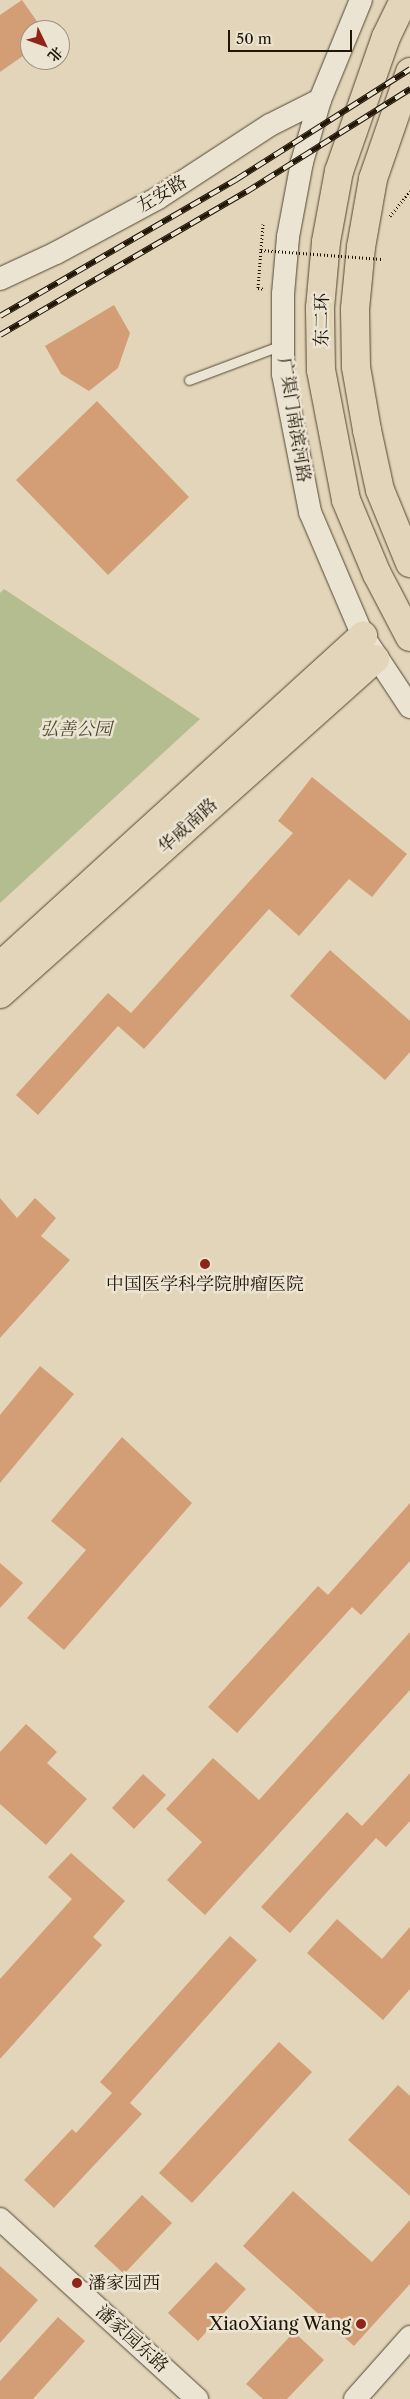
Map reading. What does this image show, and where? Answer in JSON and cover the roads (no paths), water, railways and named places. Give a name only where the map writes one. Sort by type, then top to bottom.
[{"type":"main road","name":"东二环","points":[[404,0],[386,37],[339,171],[326,242],[320,308],[321,370],[346,500],[376,574],[410,637]]},
{"type":"main road","name":"东二环","points":[[410,72],[373,180],[361,247],[355,309],[356,367],[367,430],[380,490],[410,563]]},
{"type":"main road","name":"华威南路","points":[[0,966],[369,648]]},
{"type":"main road","name":"华威南路","points":[[0,994],[369,648]]},
{"type":"street","name":"广渠门南滨河路","points":[[361,0],[320,100],[302,162],[288,237],[282,306],[283,374],[310,512],[369,648],[410,707]]},
{"type":"street","name":"左安路","points":[[0,279],[56,253],[158,198],[270,125],[320,100]]},
{"type":"street","name":"潘家园东路","points":[[0,2219],[197,2399]]},
{"type":"street","points":[[355,2399],[410,2337]]},
{"type":"lane","points":[[189,380],[282,345]]},
{"type":"railway","points":[[0,316],[237,179],[410,69]]},
{"type":"railway","points":[[0,335],[246,192],[410,89]]},
{"type":"place","name":"中国医学科学院肿瘤医院","points":[[205,1264]]},
{"type":"place","name":"潘家园西","points":[[77,2283]]},
{"type":"place","name":"XiaoXiang Wang","points":[[361,2324]]},
{"type":"park label","name":"弘善公园","points":[[76,729]]}]
